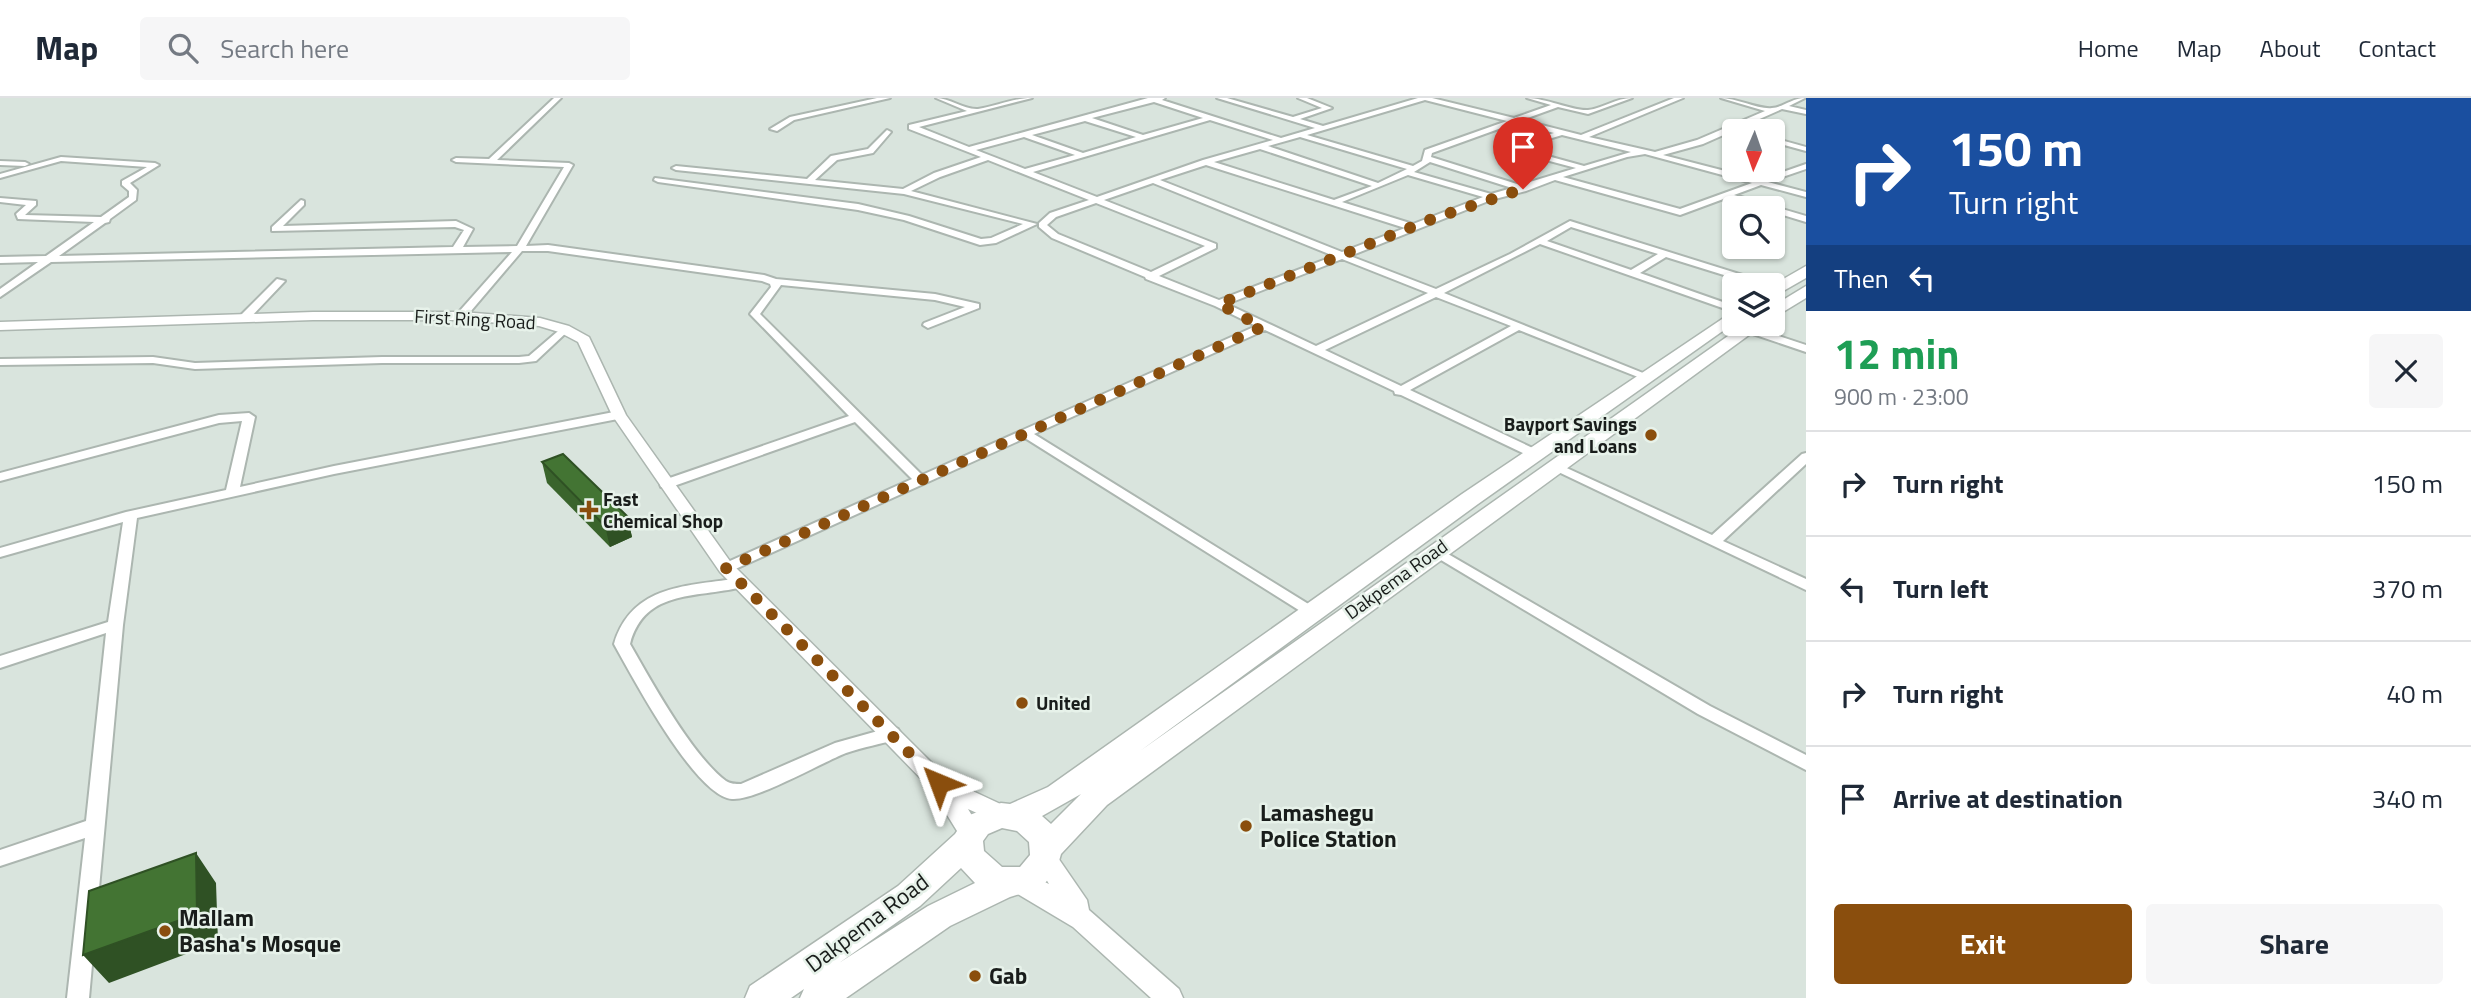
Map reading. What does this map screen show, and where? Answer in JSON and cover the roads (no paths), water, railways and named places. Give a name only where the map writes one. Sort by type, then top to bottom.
[{"type":"highway","points":[[1785,282],[1806,271]]},
{"type":"highway","points":[[1785,305],[1806,291]]},
{"type":"highway","name":"Dakpema Road","points":[[1047,853],[1097,797],[1436,551],[1647,377],[1722,336]]},
{"type":"highway","name":"Dakpema Road","points":[[1007,815],[1058,795],[1313,614],[1727,336]]},
{"type":"highway","points":[[1007,815],[1037,827],[1047,853],[1041,869],[1014,882],[982,874],[967,853],[968,837],[978,823],[1007,815]]},
{"type":"highway","name":"Dakpema Road","points":[[762,998],[909,896],[968,837]]},
{"type":"highway","name":"Dakpema Road","points":[[817,998],[939,916],[1014,882]]},
{"type":"street","points":[[491,162],[558,98]]},
{"type":"street","points":[[774,129],[792,118],[887,98]]},
{"type":"street","points":[[939,98],[973,111]]},
{"type":"street","points":[[1028,98],[912,127],[1214,248],[1149,276]]},
{"type":"street","points":[[1220,98],[1324,128]]},
{"type":"street","points":[[1294,119],[1329,108],[1301,98]]},
{"type":"street","points":[[1393,98],[1412,102]]},
{"type":"street","points":[[658,180],[858,208],[984,242],[1206,162],[1425,98],[1806,194]]},
{"type":"street","points":[[1530,98],[1588,112],[1629,98],[1660,106]]},
{"type":"street","points":[[1582,137],[1680,98]]},
{"type":"street","points":[[1724,98],[1771,111]]},
{"type":"street","points":[[1755,119],[1802,98]]},
{"type":"street","points":[[969,149],[1155,99],[1280,140]]},
{"type":"street","points":[[1333,203],[1411,171],[1428,159],[1430,151],[1555,106]]},
{"type":"street","points":[[1783,107],[1806,112]]},
{"type":"street","points":[[1086,118],[1142,137]]},
{"type":"street","points":[[1024,172],[1210,118]]},
{"type":"street","points":[[809,182],[834,158],[870,151],[887,132]]},
{"type":"street","points":[[1564,132],[1510,148],[1581,167]]},
{"type":"street","points":[[1024,134],[1082,155]]},
{"type":"street","points":[[1219,304],[1492,197],[1557,178],[1581,167],[1645,152],[1667,153],[1722,134]]},
{"type":"street","points":[[1300,135],[1492,197]]},
{"type":"street","points":[[1785,143],[1806,149]]},
{"type":"street","points":[[1260,146],[1375,184]]},
{"type":"street","points":[[904,192],[937,174],[989,157]]},
{"type":"street","points":[[0,176],[33,165],[68,159],[155,165],[125,183],[133,190],[133,198],[0,294]]},
{"type":"street","points":[[1428,159],[1523,189]]},
{"type":"street","points":[[456,160],[569,164],[521,247],[461,316]]},
{"type":"street","points":[[1206,162],[1412,227]]},
{"type":"street","points":[[0,163],[33,165]]},
{"type":"street","points":[[676,168],[904,192],[1036,224],[1055,236],[1219,304],[1544,461],[1803,580]]},
{"type":"street","points":[[1557,178],[1675,212],[1723,194],[1764,184],[1804,168]]},
{"type":"street","points":[[1152,180],[1647,377]]},
{"type":"street","points":[[858,208],[875,191]]},
{"type":"street","points":[[1723,194],[1729,196]]},
{"type":"street","points":[[0,200],[33,203],[20,214],[21,217],[106,220]]},
{"type":"street","points":[[301,203],[275,229],[456,223],[469,229],[457,249]]},
{"type":"street","points":[[1785,213],[1806,219]]},
{"type":"street","points":[[1315,351],[1573,224],[1727,273]]},
{"type":"street","points":[[1539,242],[1722,305]]},
{"type":"street","points":[[0,260],[521,247],[593,252],[775,282],[935,297],[975,306],[928,325]]},
{"type":"street","points":[[1631,274],[1667,253]]},
{"type":"street","points":[[243,318],[281,281]]},
{"type":"street","points":[[775,282],[776,287],[755,314],[921,481]]},
{"type":"street","name":"First Ring Road","points":[[0,326],[243,318],[461,316],[529,320],[565,329],[584,340],[619,415],[726,568],[939,783],[966,800],[1007,815]]},
{"type":"street","points":[[726,568],[1262,327]]},
{"type":"street","points":[[1399,392],[1517,327]]},
{"type":"street","points":[[0,362],[153,360],[195,366],[382,360],[519,360],[532,359],[565,329]]},
{"type":"street","points":[[1776,336],[1806,349]]},
{"type":"street","points":[[0,553],[131,515],[619,415]]},
{"type":"street","points":[[0,477],[219,419],[249,417],[232,493]]},
{"type":"street","points":[[666,484],[857,417]]},
{"type":"street","points":[[1026,434],[1313,614]]},
{"type":"street","points":[[1714,541],[1806,457]]},
{"type":"street","points":[[79,998],[115,625],[131,515]]},
{"type":"street","points":[[1436,551],[1704,710],[1806,763]]},
{"type":"street","points":[[741,583],[652,602],[630,617],[622,644],[689,752],[719,788],[732,792],[749,788],[843,747],[892,734]]},
{"type":"street","points":[[0,662],[115,625]]},
{"type":"street","name":"First Ring Road","points":[[939,783],[968,837]]},
{"type":"street","points":[[0,858],[96,826]]},
{"type":"street","points":[[1047,853],[1088,922]]},
{"type":"street","points":[[1014,882],[1050,895],[1088,922],[1170,998]]},
{"type":"place","name":"Bayport Savings and Loans","points":[[1651,435]]},
{"type":"place","name":"Fast Chemical Shop","points":[[589,510]]},
{"type":"place","name":"United","points":[[1022,703]]},
{"type":"place","name":"Lamashegu Police Station","points":[[1246,826]]},
{"type":"place","name":"Mallam Basha's Mosque","points":[[165,931]]},
{"type":"place","name":"Gab","points":[[975,976]]}]
